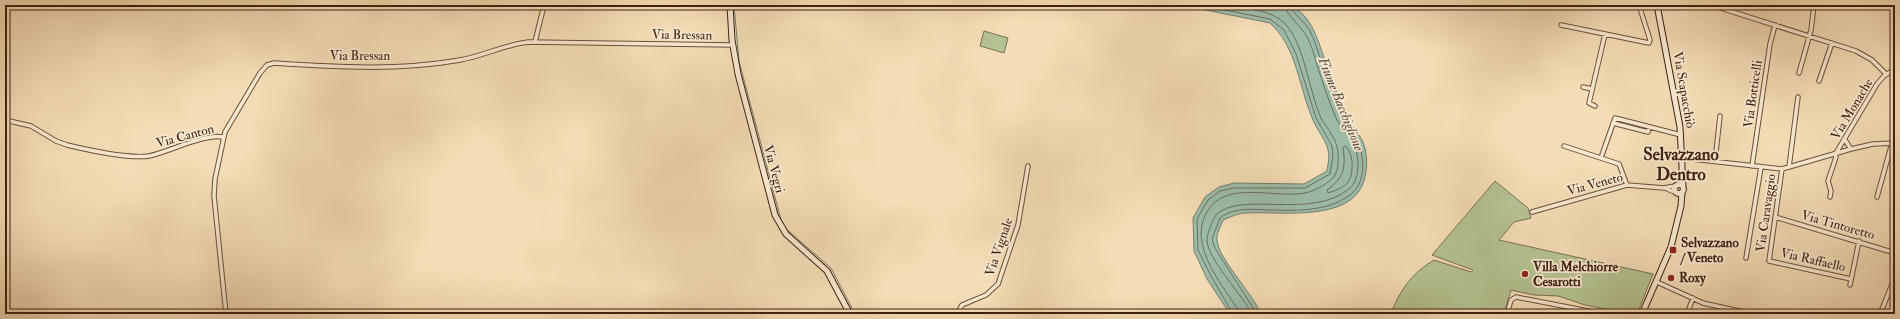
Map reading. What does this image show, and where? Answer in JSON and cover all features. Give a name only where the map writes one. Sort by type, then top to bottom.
[{"type":"street","points":[[535,42],[544,5]]},
{"type":"street","name":"Via Vegri","points":[[730,5],[733,45],[738,74],[775,215],[786,234],[827,271],[850,314]]},
{"type":"street","points":[[1561,25],[1648,44],[1650,42],[1639,5]]},
{"type":"street","name":"Via Scapacchiò","points":[[1653,5],[1658,11]]},
{"type":"street","name":"Via Scapacchiò","points":[[1642,314],[1671,247],[1682,190],[1683,158],[1681,135],[1657,5]]},
{"type":"street","points":[[1711,5],[1775,24],[1861,53],[1872,60],[1886,74]]},
{"type":"street","points":[[1799,73],[1809,36],[1814,5]]},
{"type":"street","name":"Via Botticelli","points":[[1752,166],[1770,44],[1775,24]]},
{"type":"street","points":[[1595,106],[1589,103],[1604,34]]},
{"type":"street","name":"Via Bressan","points":[[223,137],[260,73],[270,64],[342,66],[414,65],[461,60],[520,43],[535,42],[553,44],[733,45]]},
{"type":"street","points":[[1819,81],[1832,43]]},
{"type":"street","name":"Via Monache","points":[[1683,158],[1782,169],[1835,154],[1845,140],[1877,84],[1886,74],[1895,69]]},
{"type":"street","points":[[1583,87],[1592,89]]},
{"type":"street","points":[[1789,166],[1798,97]]},
{"type":"street","points":[[1715,161],[1720,116]]},
{"type":"street","name":"Via Canton","points":[[5,120],[31,126],[56,141],[67,145],[137,156],[159,153],[211,137],[223,137],[214,187],[214,196],[226,314],[233,314]]},
{"type":"street","points":[[1602,155],[1613,123],[1648,132],[1649,127],[1681,135]]},
{"type":"street","points":[[1845,140],[1851,149]]},
{"type":"street","points":[[1830,196],[1831,191],[1828,181],[1836,157],[1835,154],[1873,144],[1893,143],[1876,198]]},
{"type":"street","points":[[1564,146],[1619,164],[1627,186]]},
{"type":"street","name":"Via Vignale","points":[[957,314],[962,305],[986,295],[998,284],[1018,225],[1028,166]]},
{"type":"street","points":[[1746,258],[1762,167]]},
{"type":"street","name":"Via Caravaggio","points":[[1769,261],[1782,169]]},
{"type":"street","name":"Via Scapacchiò","points":[[1679,211],[1675,189],[1682,173]]},
{"type":"street","points":[[1680,185],[1682,190],[1678,194],[1675,189],[1680,185]]},
{"type":"street","name":"Via Veneto","points":[[1532,212],[1627,186],[1675,189]]},
{"type":"street","name":"Via Tintoretto","points":[[1775,217],[1895,253]]},
{"type":"street","name":"Via Raffaello","points":[[1850,285],[1859,241]]},
{"type":"street","name":"Via Raffaello","points":[[1769,261],[1851,279]]},
{"type":"street","points":[[1880,314],[1895,277]]},
{"type":"street","points":[[1657,282],[1703,303],[1752,314]]},
{"type":"street","points":[[1507,314],[1511,300],[1516,297],[1583,312],[1604,314]]},
{"type":"street","points":[[1687,314],[1693,298]]},
{"type":"street","points":[[850,314],[861,314]]},
{"type":"shaded area","points":[[984,31],[1008,38],[1004,53],[980,46]]},
{"type":"shaded area","points":[[1495,181],[1528,208],[1531,218],[1514,222],[1499,240],[1653,274],[1637,314],[1585,305],[1558,296],[1534,295],[1511,290],[1504,314],[1391,314],[1398,298],[1413,276],[1434,260],[1471,272],[1473,270],[1432,255]]},
{"type":"water","name":"Fiume Bacchiglione","points":[[1181,5],[1290,5],[1298,10],[1314,30],[1345,114],[1363,141],[1367,163],[1364,181],[1357,194],[1345,203],[1330,209],[1313,212],[1243,213],[1223,220],[1217,235],[1219,248],[1229,266],[1261,314],[1230,314],[1207,279],[1194,251],[1193,218],[1205,197],[1219,187],[1234,183],[1304,184],[1327,171],[1329,158],[1328,150],[1308,108],[1292,56],[1279,33],[1270,23]]},
{"type":"waterway","points":[[734,5],[739,61],[781,220],[784,227],[831,268],[852,308]]},
{"type":"place","name":"Selvazzano / Veneto","points":[[1673,250]]},
{"type":"place","name":"Villa Melchiorre Cesarotti","points":[[1525,274]]},
{"type":"place","name":"Roxy","points":[[1671,278]]},
{"type":"district","name":"Selvazzano Dentro","points":[[1681,164]]}]
